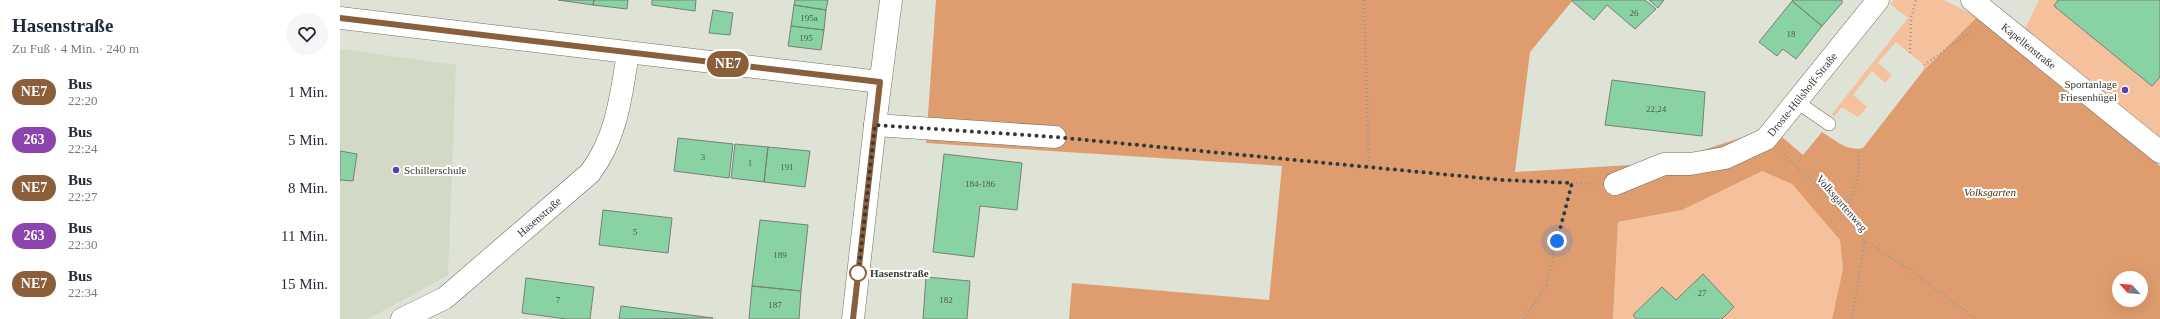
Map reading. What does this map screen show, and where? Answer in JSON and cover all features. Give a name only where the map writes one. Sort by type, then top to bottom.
[{"type":"street","points":[[853,319],[880,82],[891,0]]},
{"type":"street","name":"Droste-Hülshoff-Straße","points":[[1615,184],[1664,164],[1690,164],[1725,158],[1766,139],[1878,0]]},
{"type":"street","name":"Kapellenstraße","points":[[1972,0],[2160,152]]},
{"type":"street","points":[[340,18],[880,82]]},
{"type":"street","name":"Hasenstraße","points":[[408,317],[445,298],[590,172],[605,151],[616,122],[628,53]]},
{"type":"street","points":[[875,125],[1055,137]]},
{"type":"lane","points":[[1797,102],[1828,124]]},
{"type":"path","points":[[1364,0],[1369,168]]},
{"type":"path","points":[[1910,53],[1911,18],[1916,0]]},
{"type":"path","points":[[1924,65],[1992,17]]},
{"type":"path","points":[[1055,137],[1503,180],[1615,184]]},
{"type":"path","name":"Volksgartenweg","points":[[1766,139],[1812,179],[1844,214],[1865,241],[1852,319]]},
{"type":"path","points":[[1844,214],[1852,198],[1861,163],[1857,149]]},
{"type":"path","points":[[1524,319],[1546,285],[1572,183]]},
{"type":"path","points":[[1865,241],[1906,266],[1976,319]]},
{"type":"shaded area","points":[[1894,0],[1944,0],[1977,17],[1923,71],[1924,65],[1896,42],[1878,63],[1892,75],[1885,83],[1872,71],[1853,95],[1867,107],[1858,117],[1842,107],[1834,117],[1832,114],[1908,18],[1890,4]]},
{"type":"shaded area","name":"Sportanlage Friesenhügel","points":[[2039,0],[2160,0],[2160,145],[2022,35]]},
{"type":"shaded area","name":"Schillerschule","points":[[340,49],[456,65],[448,275],[368,319],[340,319]]},
{"type":"shaded area","points":[[1762,170],[1792,184],[1840,240],[1843,269],[1832,319],[1613,319],[1618,222],[1682,210]]},
{"type":"green space","name":"Volksgarten","points":[[936,0],[1573,0],[1530,52],[1515,172],[1663,163],[1759,132],[1767,124],[1803,155],[1822,132],[1846,147],[1857,149],[1863,148],[1923,71],[1977,17],[2160,166],[2160,319],[1832,319],[1843,269],[1840,240],[1792,184],[1762,171],[1682,210],[1618,222],[1613,319],[1069,319],[1072,283],[1269,300],[1282,166],[926,143]]},
{"type":"building","points":[[558,0],[594,0],[593,5]]},
{"type":"building","points":[[594,0],[628,0],[627,9],[593,5]]},
{"type":"building","points":[[652,0],[696,0],[695,11],[652,5]]},
{"type":"building","points":[[795,0],[828,0],[826,10],[794,5]]},
{"type":"building","points":[[1645,0],[1656,9],[1635,29],[1607,5],[1594,20],[1572,1]]},
{"type":"building","points":[[1649,0],[1664,0],[1658,8]]},
{"type":"building","points":[[1842,0],[1842,3],[1822,26],[1792,1]]},
{"type":"building","points":[[2058,0],[2160,0],[2160,77],[2152,86],[2054,6]]},
{"type":"building","points":[[1792,1],[1822,26],[1796,59],[1783,49],[1777,56],[1759,42]]},
{"type":"building","points":[[794,5],[826,10],[824,30],[791,26]]},
{"type":"building","points":[[713,10],[733,13],[730,35],[709,33]]},
{"type":"building","points":[[791,26],[824,30],[821,50],[788,46]]},
{"type":"building","points":[[1612,80],[1705,92],[1702,136],[1605,125]]},
{"type":"building","points":[[678,138],[733,144],[729,178],[674,171]]},
{"type":"building","points":[[735,144],[768,147],[764,182],[731,178]]},
{"type":"building","points":[[768,147],[810,151],[805,187],[764,182]]},
{"type":"building","points":[[340,151],[357,154],[353,181],[340,180]]},
{"type":"building","points":[[944,154],[1022,163],[1017,210],[980,206],[974,257],[933,252]]},
{"type":"building","points":[[603,210],[672,218],[668,253],[599,245]]},
{"type":"building","points":[[760,220],[808,225],[801,291],[752,286]]},
{"type":"building","points":[[1703,274],[1734,307],[1722,319],[1636,319],[1633,315],[1662,287],[1676,300]]},
{"type":"building","points":[[926,277],[970,281],[967,319],[923,319]]},
{"type":"building","points":[[526,278],[594,287],[590,319],[566,319],[522,313]]},
{"type":"building","points":[[752,286],[801,291],[799,319],[749,319]]},
{"type":"building","points":[[621,306],[713,318],[619,319]]},
{"type":"bus line","name":"NE7","points":[[340,18],[880,82],[853,319]]},
{"type":"place","name":"Sportanlage Friesenhügel","points":[[2125,90]]},
{"type":"place","name":"Schillerschule","points":[[396,170]]},
{"type":"place","name":"Hasenstraße","points":[[858,273]]},
{"type":"route","points":[[858,273],[858,276],[875,125],[1055,137],[1503,180],[1572,183],[1557,241]]}]
